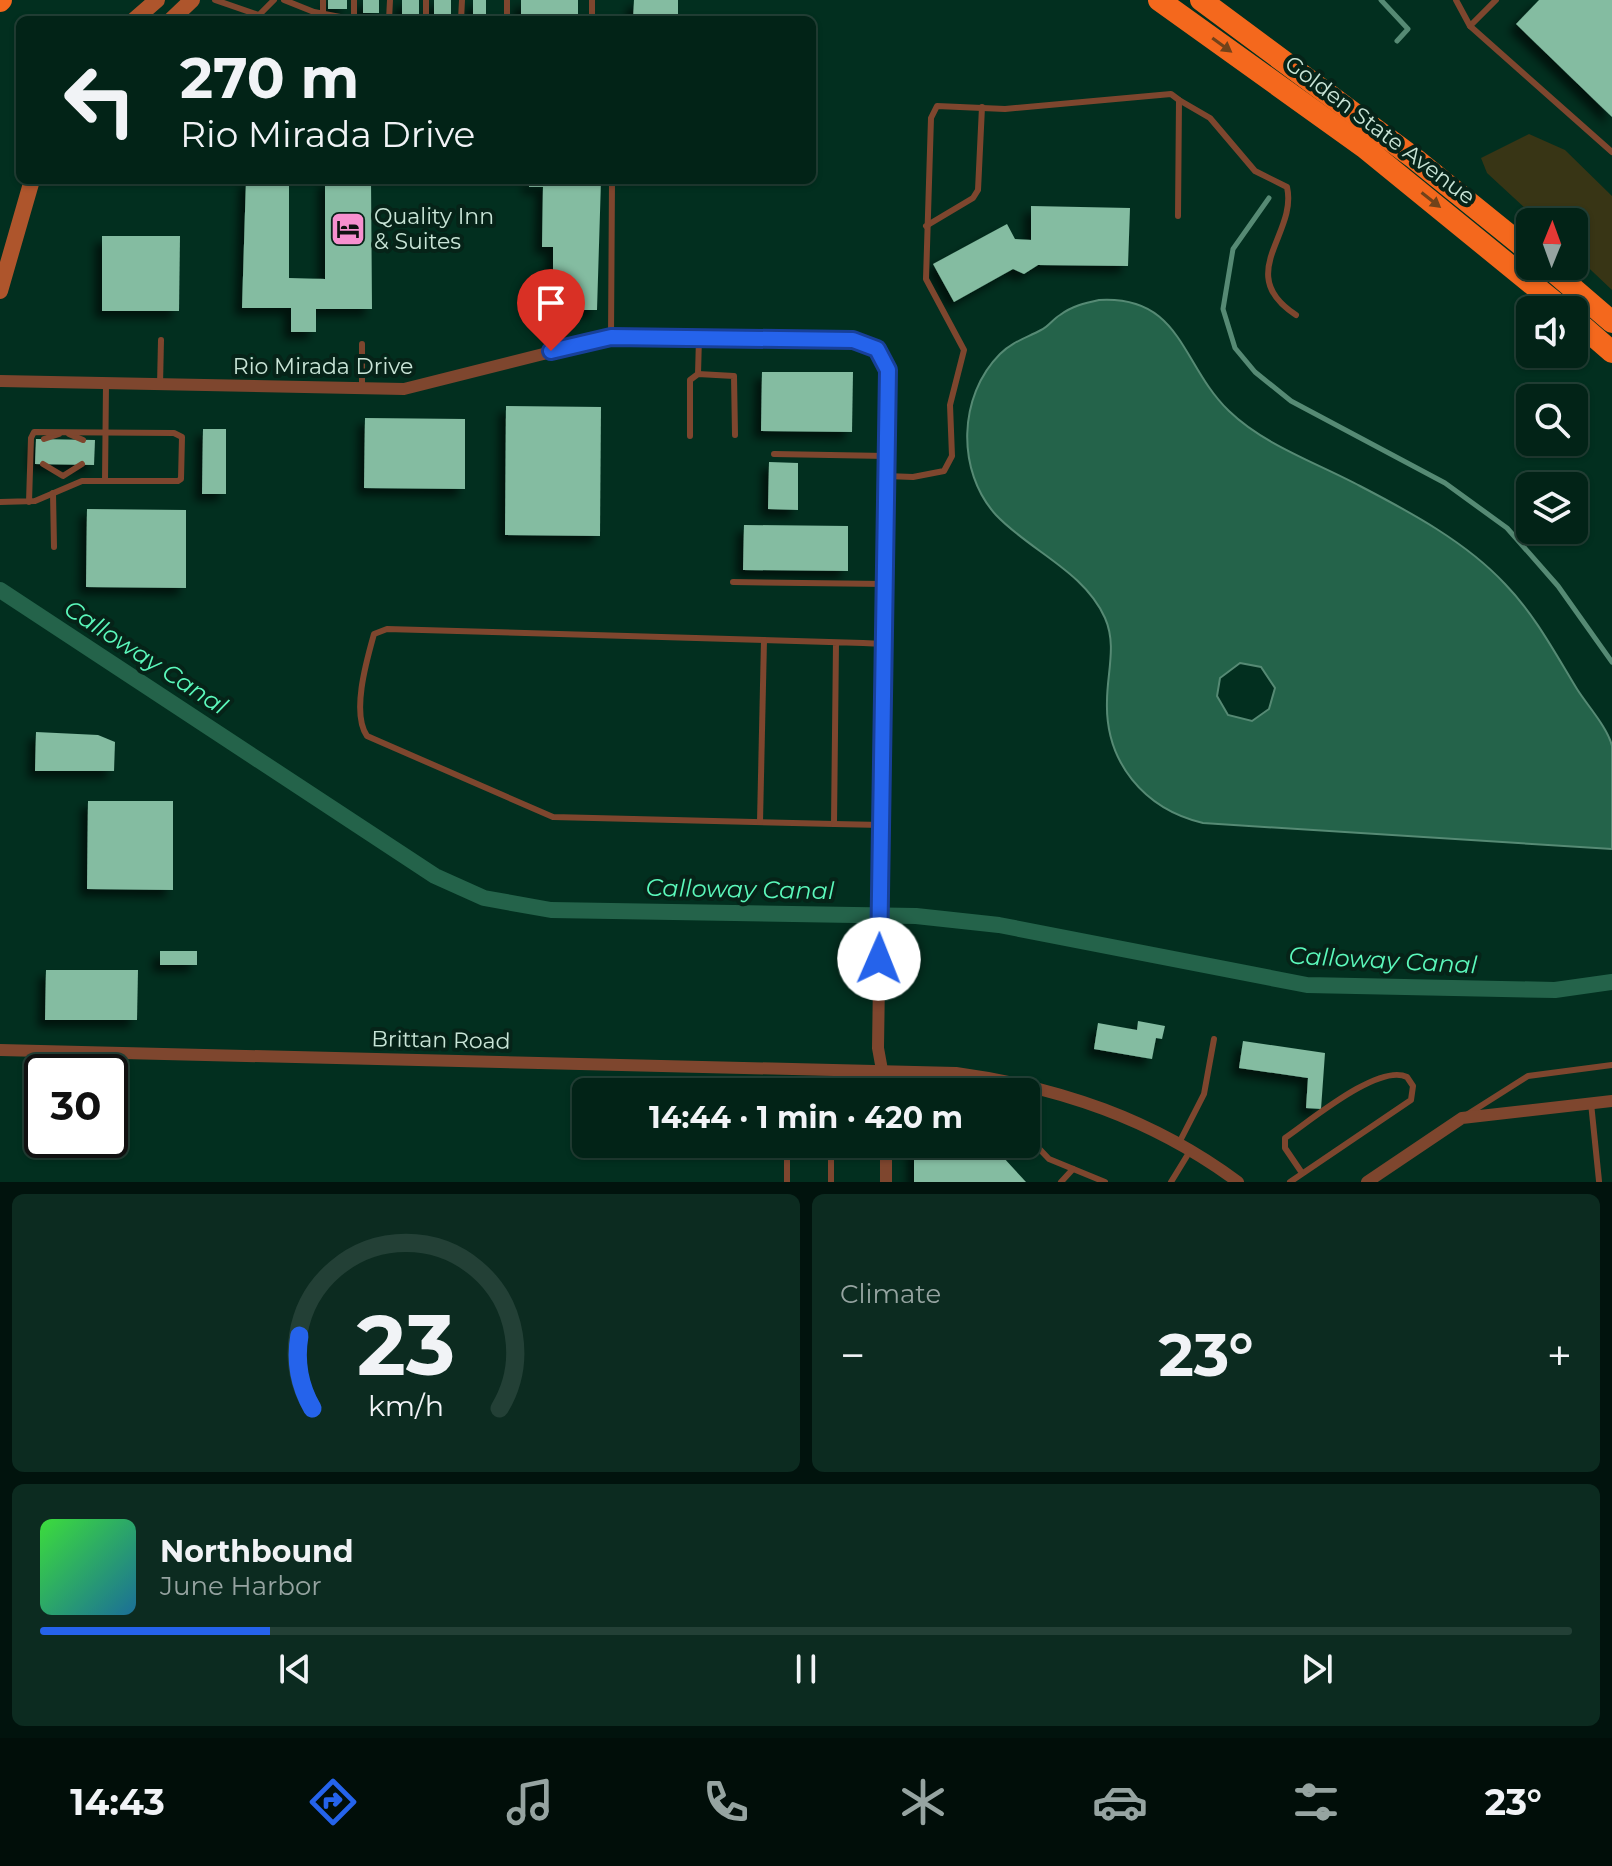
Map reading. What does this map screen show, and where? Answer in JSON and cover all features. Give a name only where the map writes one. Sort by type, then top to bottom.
[{"type":"highway","name":"Golden State Avenue","points":[[1159,0],[1364,147],[1547,296]]},
{"type":"highway","name":"Golden State Avenue","points":[[1201,0],[1327,92],[1516,241]]},
{"type":"highway","points":[[1226,0],[1327,92]]},
{"type":"highway","points":[[1563,280],[1612,322]]},
{"type":"highway","points":[[1588,331],[1612,352]]},
{"type":"main road","points":[[139,16],[157,0]]},
{"type":"main road","points":[[175,16],[192,0]]},
{"type":"main road","points":[[0,291],[31,184]]},
{"type":"street","name":"Rio Mirada Drive","points":[[0,381],[362,389],[429,386],[611,337],[853,340],[877,349],[888,370],[886,456]]},
{"type":"street","points":[[883,1078],[878,1048],[886,456]]},
{"type":"street","name":"Brittan Road","points":[[0,1050],[882,1070],[956,1073],[985,1078]]},
{"type":"street","name":"Brittan Road","points":[[1040,1088],[1096,1104],[1185,1146],[1238,1182]]},
{"type":"street","points":[[1367,1182],[1462,1118],[1612,1101]]},
{"type":"street","points":[[886,1158],[886,1182]]},
{"type":"lane","points":[[215,0],[255,16]]},
{"type":"lane","points":[[258,16],[274,0]]},
{"type":"lane","points":[[284,0],[337,16]]},
{"type":"lane","points":[[323,0],[323,13]]},
{"type":"lane","points":[[1456,0],[1470,26],[1612,152]]},
{"type":"lane","points":[[1470,26],[1496,0]]},
{"type":"lane","points":[[886,476],[934,475],[950,465],[952,456],[950,405],[964,350],[926,279],[932,112],[945,105],[1022,108],[1159,94],[1179,100],[1210,118],[1255,171],[1287,187],[1288,205],[1268,259],[1269,283],[1280,305],[1296,315]]},
{"type":"lane","points":[[1178,216],[1179,100]]},
{"type":"lane","points":[[926,226],[973,198],[978,190],[982,107]]},
{"type":"lane","points":[[611,337],[612,184]]},
{"type":"lane","points":[[698,374],[699,338]]},
{"type":"lane","points":[[160,385],[161,340]]},
{"type":"lane","points":[[362,344],[362,389]]},
{"type":"lane","points":[[690,436],[690,380],[698,374],[734,376],[735,435]]},
{"type":"lane","points":[[105,481],[106,384]]},
{"type":"lane","points":[[44,439],[64,432],[83,440]]},
{"type":"lane","points":[[0,502],[29,502],[82,481],[181,479],[182,437],[174,433],[31,434],[29,502]]},
{"type":"lane","points":[[774,454],[886,456]]},
{"type":"lane","points":[[43,464],[63,476]]},
{"type":"lane","points":[[63,476],[82,464]]},
{"type":"lane","points":[[63,476],[64,489]]},
{"type":"lane","points":[[53,493],[54,547]]},
{"type":"lane","points":[[733,582],[885,584]]},
{"type":"lane","points":[[882,825],[543,815],[367,736],[362,726],[362,676],[374,634],[387,629],[884,644]]},
{"type":"lane","points":[[760,822],[764,640]]},
{"type":"lane","points":[[834,824],[836,643]]},
{"type":"lane","points":[[1171,1182],[1204,1094],[1214,1039]]},
{"type":"lane","points":[[1462,1118],[1528,1076],[1612,1065]]},
{"type":"lane","points":[[1290,1182],[1411,1100],[1413,1086],[1407,1077],[1397,1074],[1375,1078],[1285,1138],[1285,1148],[1302,1173]]},
{"type":"lane","points":[[1591,1103],[1599,1181]]},
{"type":"lane","points":[[1040,1150],[1049,1159],[1105,1182]]},
{"type":"lane","points":[[787,1158],[787,1182]]},
{"type":"lane","points":[[831,1158],[831,1182]]},
{"type":"lane","points":[[1061,1182],[1073,1169]]},
{"type":"shaded area","points":[[1529,134],[1565,150],[1612,196],[1612,290],[1588,267],[1588,208],[1525,208],[1487,173],[1481,158]]},
{"type":"shaded area","points":[[1099,300],[1126,301],[1148,309],[1177,336],[1213,393],[1243,423],[1274,444],[1418,517],[1473,555],[1505,584],[1535,621],[1610,739],[1612,849],[1203,823],[1163,807],[1132,780],[1113,744],[1108,723],[1111,649],[1105,618],[1084,587],[996,515],[974,477],[967,434],[976,391],[986,371],[1000,354],[1014,343],[1044,329],[1065,312]],"holes":[[[1240,663],[1261,667],[1275,688],[1269,709],[1252,721],[1228,715],[1217,696],[1220,678]]]},
{"type":"building","points":[[328,0],[347,0],[347,9],[328,9]]},
{"type":"building","points":[[363,0],[379,0],[379,13],[363,13]]},
{"type":"building","points":[[402,0],[419,0],[419,16],[402,16]]},
{"type":"building","points":[[434,0],[451,0],[451,16],[434,16]]},
{"type":"building","points":[[473,0],[486,0],[486,16],[473,16]]},
{"type":"building","points":[[521,0],[578,0],[578,16],[521,16]]},
{"type":"building","points":[[634,0],[678,0],[678,16],[633,16]]},
{"type":"building","points":[[1539,0],[1612,0],[1612,117],[1516,24]]},
{"type":"building","name":"Quality Inn & Suites","points":[[246,184],[289,184],[289,278],[325,279],[325,184],[371,184],[372,309],[316,309],[316,332],[291,332],[291,308],[242,308]]},
{"type":"building","points":[[529,184],[601,184],[597,310],[553,310],[553,247],[542,247],[543,187],[529,187]]},
{"type":"building","points":[[1031,206],[1130,208],[1128,266],[1038,265],[1024,274],[1013,269],[954,302],[933,264],[1007,224],[1015,239],[1031,240]]},
{"type":"building","points":[[102,236],[180,236],[179,311],[102,311]]},
{"type":"building","points":[[762,372],[853,372],[852,432],[761,431]]},
{"type":"building","points":[[506,406],[601,407],[600,536],[505,535]]},
{"type":"building","points":[[365,418],[465,419],[465,489],[364,488]]},
{"type":"building","points":[[203,429],[226,429],[226,494],[202,494]]},
{"type":"building","points":[[36,439],[95,440],[94,465],[35,464]]},
{"type":"building","points":[[769,462],[798,463],[798,510],[768,509]]},
{"type":"building","points":[[87,509],[186,510],[186,588],[86,587]]},
{"type":"building","points":[[744,525],[848,526],[848,571],[743,570]]},
{"type":"building","points":[[36,732],[98,735],[115,742],[114,771],[35,771]]},
{"type":"building","points":[[88,801],[173,801],[173,890],[87,889]]},
{"type":"building","points":[[160,951],[197,951],[197,965],[160,965]]},
{"type":"building","points":[[46,970],[138,970],[137,1020],[45,1020]]},
{"type":"building","points":[[1138,1021],[1165,1026],[1162,1039],[1156,1038],[1152,1059],[1094,1049],[1098,1023],[1137,1030]]},
{"type":"building","points":[[1243,1041],[1325,1053],[1321,1109],[1306,1108],[1308,1078],[1239,1068]]},
{"type":"building","points":[[914,1158],[1004,1158],[1026,1182],[914,1182]]},
{"type":"waterway","points":[[1381,0],[1408,29],[1397,41]]},
{"type":"waterway","points":[[1269,198],[1233,249],[1223,309],[1235,348],[1255,372],[1291,401],[1445,483],[1507,528],[1558,586],[1612,662]]},
{"type":"waterway","name":"Calloway Canal","points":[[0,590],[435,876],[484,898],[551,910],[916,916],[999,925],[1307,985],[1555,990],[1612,982]]},
{"type":"place","name":"Quality Inn & Suites","points":[[348,229]]},
{"type":"route","points":[[551,351],[622,336],[853,340],[877,349],[888,370],[879,959]]}]
